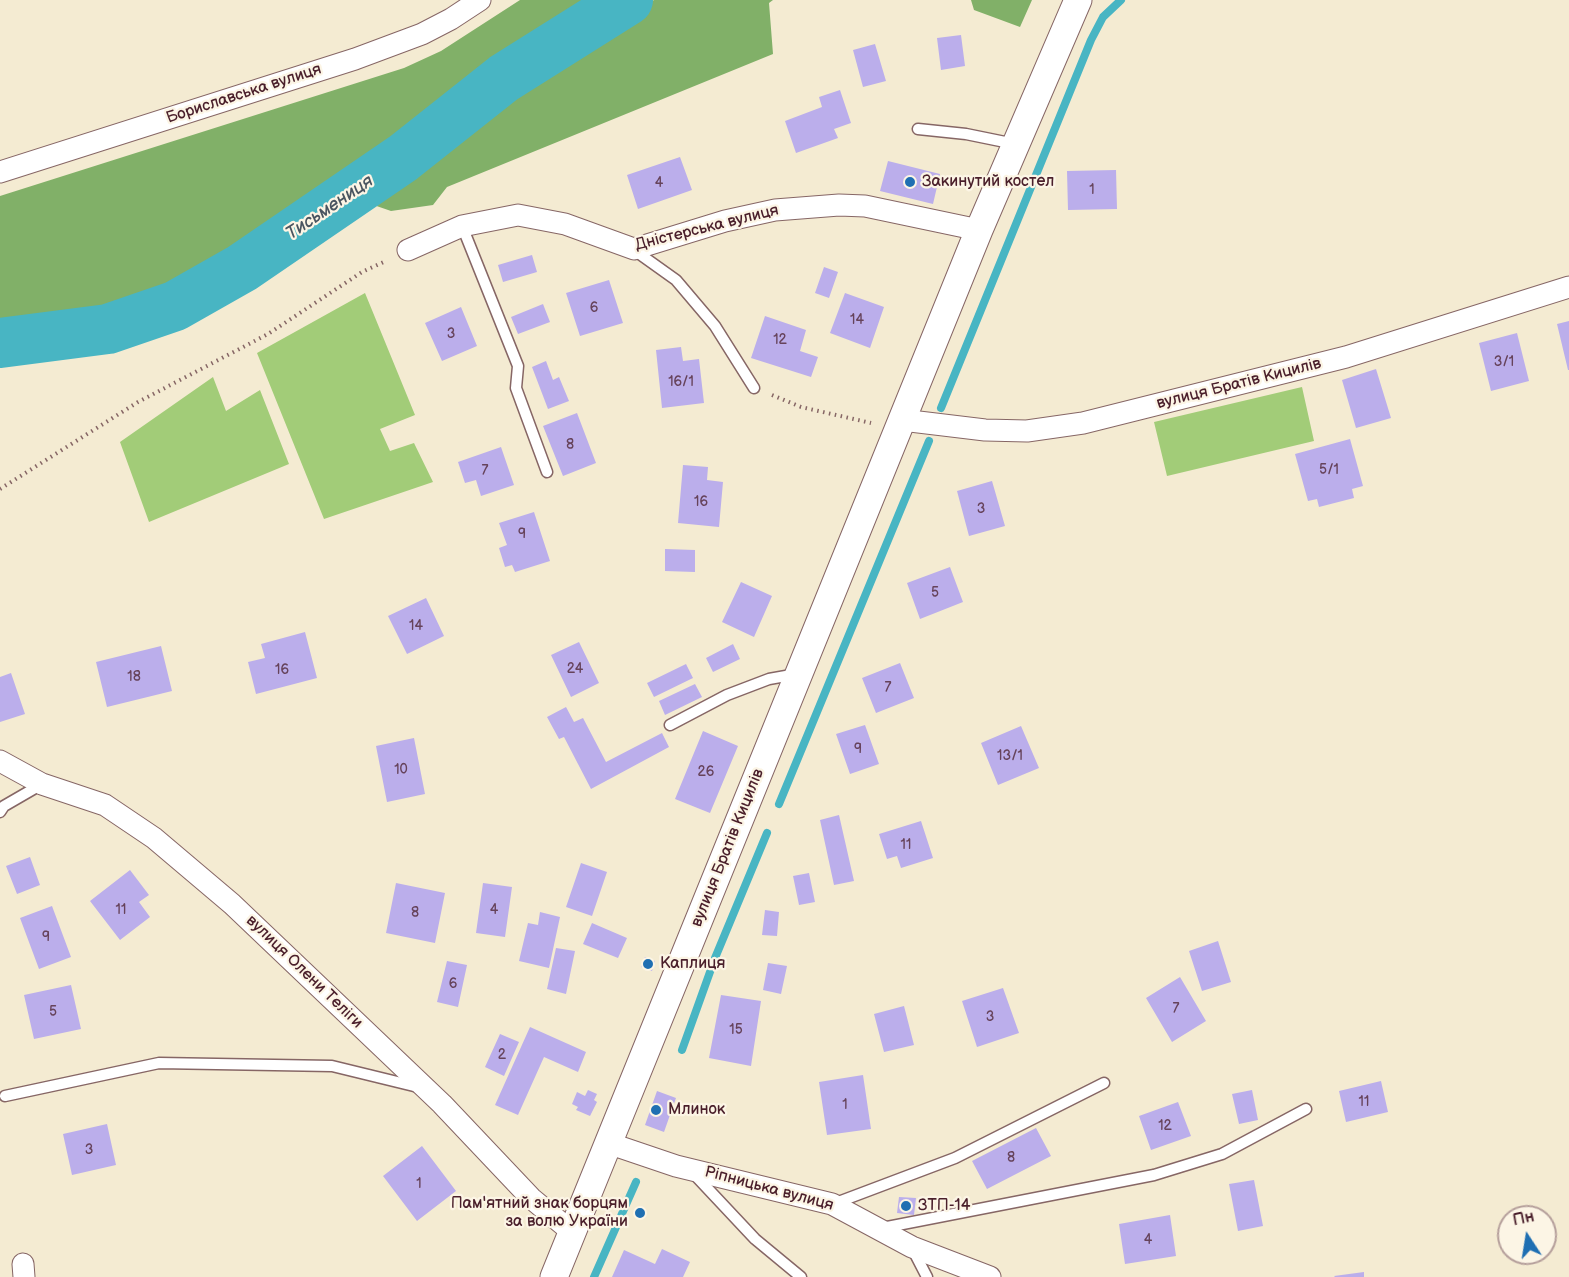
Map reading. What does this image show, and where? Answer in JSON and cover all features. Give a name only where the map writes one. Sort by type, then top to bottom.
[{"type":"street","name":"Бориславська вулиця","points":[[0,172],[355,59],[422,34],[480,0]]},
{"type":"street","name":"вулиця Братів Кицилів","points":[[554,1277],[979,230],[1078,0]]},
{"type":"street","name":"Дністерська вулиця","points":[[408,250],[462,226],[518,215],[565,224],[634,249],[725,221],[775,210],[838,204],[865,206],[979,230]]},
{"type":"street","name":"вулиця Братів Кицилів","points":[[900,424],[1028,431],[1083,423],[1346,357],[1569,287]]},
{"type":"street","name":"вулиця Олени Теліги","points":[[0,761],[42,784],[105,805],[154,838],[232,904],[442,1104],[531,1198],[573,1232]]},
{"type":"street","name":"Ріпницька вулиця","points":[[608,1143],[690,1169],[832,1204],[912,1247],[990,1277]]},
{"type":"lane","points":[[918,129],[966,134],[1015,144]]},
{"type":"lane","points":[[462,226],[518,366],[516,388],[547,472]]},
{"type":"lane","points":[[634,249],[676,280],[715,326],[754,388]]},
{"type":"lane","points":[[670,725],[727,695],[770,679],[800,674]]},
{"type":"lane","points":[[0,812],[4,806],[42,784]]},
{"type":"lane","points":[[5,1096],[159,1063],[332,1066],[426,1089]]},
{"type":"lane","points":[[832,1204],[955,1158],[1104,1083]]},
{"type":"lane","points":[[879,1229],[1154,1175],[1222,1154],[1306,1109]]},
{"type":"lane","points":[[690,1169],[755,1239],[801,1277]]},
{"type":"lane","points":[[912,1247],[927,1277]]},
{"type":"path","points":[[0,489],[138,402],[268,334],[362,272],[408,250]]},
{"type":"path","points":[[754,388],[801,407],[900,424]]},
{"type":"green space","points":[[520,0],[609,0],[495,72],[226,256],[166,292],[101,314],[0,325],[0,196],[404,68],[441,51]]},
{"type":"green space","points":[[654,0],[773,0],[769,3],[773,54],[447,187],[433,205],[391,211],[362,201],[510,90]]},
{"type":"green space","points":[[971,0],[1032,0],[1020,27],[974,10]]},
{"type":"green space","points":[[365,293],[415,415],[380,429],[390,451],[414,443],[433,482],[324,519],[257,353]]},
{"type":"green space","points":[[213,377],[226,411],[260,390],[289,464],[149,522],[120,442]]},
{"type":"green space","points":[[1302,387],[1314,441],[1167,476],[1154,422]]},
{"type":"building","points":[[961,35],[965,66],[941,70],[937,38]]},
{"type":"building","points":[[875,44],[886,81],[863,87],[853,50]]},
{"type":"building","points":[[840,90],[851,123],[834,129],[838,138],[796,153],[785,121],[822,107],[819,97]]},
{"type":"building","points":[[680,157],[692,190],[638,209],[627,175]]},
{"type":"building","name":"Закинутий костел","points":[[888,161],[940,174],[933,204],[880,191]]},
{"type":"building","points":[[1116,170],[1117,209],[1068,210],[1067,171]]},
{"type":"building","points":[[532,255],[537,272],[503,282],[498,265]]},
{"type":"building","points":[[824,267],[838,272],[829,298],[815,293]]},
{"type":"building","points":[[609,280],[623,323],[580,336],[566,293]]},
{"type":"building","points":[[845,293],[884,307],[870,348],[830,333]]},
{"type":"building","points":[[543,304],[550,322],[518,334],[511,317]]},
{"type":"building","points":[[461,307],[477,346],[442,361],[425,323]]},
{"type":"building","points":[[765,316],[806,330],[800,351],[818,357],[811,377],[751,358]]},
{"type":"building","points":[[1569,321],[1569,370],[1568,370],[1557,324]]},
{"type":"building","points":[[1517,333],[1529,381],[1491,391],[1479,343]]},
{"type":"building","points":[[681,347],[683,361],[699,359],[704,403],[662,408],[656,350]]},
{"type":"building","points":[[546,361],[553,380],[559,377],[569,401],[548,409],[532,367]]},
{"type":"building","points":[[1376,369],[1391,418],[1356,428],[1342,380]]},
{"type":"building","points":[[577,413],[596,463],[563,476],[543,426]]},
{"type":"building","points":[[1350,439],[1363,486],[1352,489],[1354,498],[1319,507],[1317,499],[1308,501],[1295,454]]},
{"type":"building","points":[[501,447],[514,485],[481,496],[476,480],[465,483],[458,462]]},
{"type":"building","points":[[683,465],[708,467],[707,480],[723,482],[719,527],[678,523]]},
{"type":"building","points":[[992,481],[1005,526],[969,536],[957,491]]},
{"type":"building","points":[[534,512],[550,561],[515,572],[512,565],[505,567],[499,548],[507,545],[499,523]]},
{"type":"building","points":[[665,549],[695,550],[695,572],[665,571]]},
{"type":"building","points":[[950,567],[963,602],[920,619],[907,583]]},
{"type":"building","points":[[741,582],[772,596],[754,637],[722,622]]},
{"type":"building","points":[[426,598],[444,636],[407,654],[388,616]]},
{"type":"building","points":[[305,632],[317,678],[256,694],[248,662],[265,658],[261,644]]},
{"type":"building","points":[[579,642],[599,683],[571,697],[551,655]]},
{"type":"building","points":[[733,644],[740,659],[713,672],[706,658]]},
{"type":"building","points":[[161,646],[172,691],[107,707],[96,662]]},
{"type":"building","points":[[900,663],[914,698],[876,713],[862,678]]},
{"type":"building","points":[[686,664],[693,678],[654,697],[647,683]]},
{"type":"building","points":[[11,673],[25,714],[0,722],[0,677]]},
{"type":"building","points":[[695,684],[702,697],[665,715],[659,701]]},
{"type":"building","points":[[566,707],[574,722],[583,718],[606,762],[662,733],[669,747],[591,789],[564,737],[559,739],[547,717]]},
{"type":"building","points":[[865,725],[879,764],[850,774],[836,734]]},
{"type":"building","points":[[1021,726],[1039,768],[998,785],[981,743]]},
{"type":"building","points":[[703,731],[738,746],[710,813],[675,799]]},
{"type":"building","points":[[414,738],[425,794],[387,802],[376,746]]},
{"type":"building","points":[[839,815],[854,881],[834,885],[820,820]]},
{"type":"building","points":[[921,821],[933,858],[901,868],[897,856],[887,859],[879,834]]},
{"type":"building","points":[[30,857],[40,885],[17,894],[6,866]]},
{"type":"building","points":[[581,863],[607,872],[592,916],[566,907]]},
{"type":"building","points":[[130,870],[149,895],[139,902],[150,917],[120,940],[90,901]]},
{"type":"building","points":[[809,873],[815,902],[799,905],[793,876]]},
{"type":"building","points":[[396,883],[445,893],[435,943],[386,933]]},
{"type":"building","points":[[483,883],[512,887],[505,937],[476,933]]},
{"type":"building","points":[[52,906],[71,957],[39,969],[20,918]]},
{"type":"building","points":[[765,910],[779,912],[777,936],[762,935]]},
{"type":"building","points":[[540,912],[560,917],[549,968],[519,961],[528,923],[538,925]]},
{"type":"building","points":[[592,923],[627,938],[618,958],[583,944]]},
{"type":"building","points":[[1218,941],[1231,982],[1202,991],[1189,951]]},
{"type":"building","points":[[556,948],[575,951],[566,994],[547,989]]},
{"type":"building","name":"Каплиця","points":[[645,957],[655,961],[652,971],[641,967]]},
{"type":"building","points":[[447,961],[467,965],[458,1007],[437,1002]]},
{"type":"building","points":[[768,963],[787,966],[781,994],[763,990]]},
{"type":"building","points":[[1180,977],[1206,1021],[1172,1042],[1146,998]]},
{"type":"building","points":[[71,985],[81,1029],[34,1039],[24,995]]},
{"type":"building","points":[[1003,988],[1019,1033],[977,1047],[962,1001]]},
{"type":"building","points":[[721,995],[761,1001],[751,1066],[709,1058]]},
{"type":"building","points":[[904,1006],[914,1045],[884,1052],[874,1014]]},
{"type":"building","points":[[530,1027],[586,1052],[578,1072],[544,1057],[518,1115],[495,1105]]},
{"type":"building","points":[[500,1034],[519,1042],[504,1076],[485,1067]]},
{"type":"building","points":[[863,1075],[871,1129],[827,1135],[819,1082]]},
{"type":"building","points":[[1381,1081],[1388,1112],[1346,1122],[1339,1091]]},
{"type":"building","points":[[588,1090],[597,1094],[594,1100],[597,1102],[590,1116],[576,1110],[578,1107],[572,1104],[577,1092],[585,1096]]},
{"type":"building","points":[[1252,1090],[1258,1120],[1239,1124],[1232,1094]]},
{"type":"building","points":[[657,1091],[676,1098],[664,1132],[645,1125]]},
{"type":"building","points":[[1178,1102],[1191,1136],[1151,1150],[1139,1116]]},
{"type":"building","points":[[107,1124],[116,1165],[72,1175],[63,1134]]},
{"type":"building","points":[[1036,1128],[1051,1156],[987,1189],[972,1161]]},
{"type":"building","points":[[422,1146],[456,1191],[417,1221],[383,1176]]},
{"type":"building","points":[[1254,1180],[1263,1226],[1238,1231],[1229,1184]]},
{"type":"building","name":"ЗТП-14","points":[[899,1197],[916,1198],[914,1215],[897,1213]]},
{"type":"building","points":[[1170,1215],[1176,1256],[1125,1264],[1119,1224]]},
{"type":"building","points":[[662,1249],[690,1262],[683,1277],[612,1277],[624,1250],[655,1264]]},
{"type":"building","points":[[1364,1272],[1364,1277],[1334,1276]]},
{"type":"waterway","name":"Тисьмениця","points":[[0,343],[108,329],[175,306],[242,268],[403,158],[504,78],[628,0]]},
{"type":"waterway","points":[[941,408],[1091,40],[1103,17],[1121,0]]},
{"type":"waterway","points":[[779,804],[929,441]]},
{"type":"waterway","points":[[682,1050],[715,958],[767,833]]},
{"type":"waterway","points":[[594,1277],[636,1182]]},
{"type":"place","name":"Закинутий костел","points":[[910,182]]},
{"type":"place","name":"Каплиця","points":[[648,964]]},
{"type":"place","name":"Млинок","points":[[656,1110]]},
{"type":"place","name":"ЗТП-14","points":[[906,1206]]},
{"type":"place","name":"Пам'ятний знак борцям за волю України","points":[[640,1213]]}]
